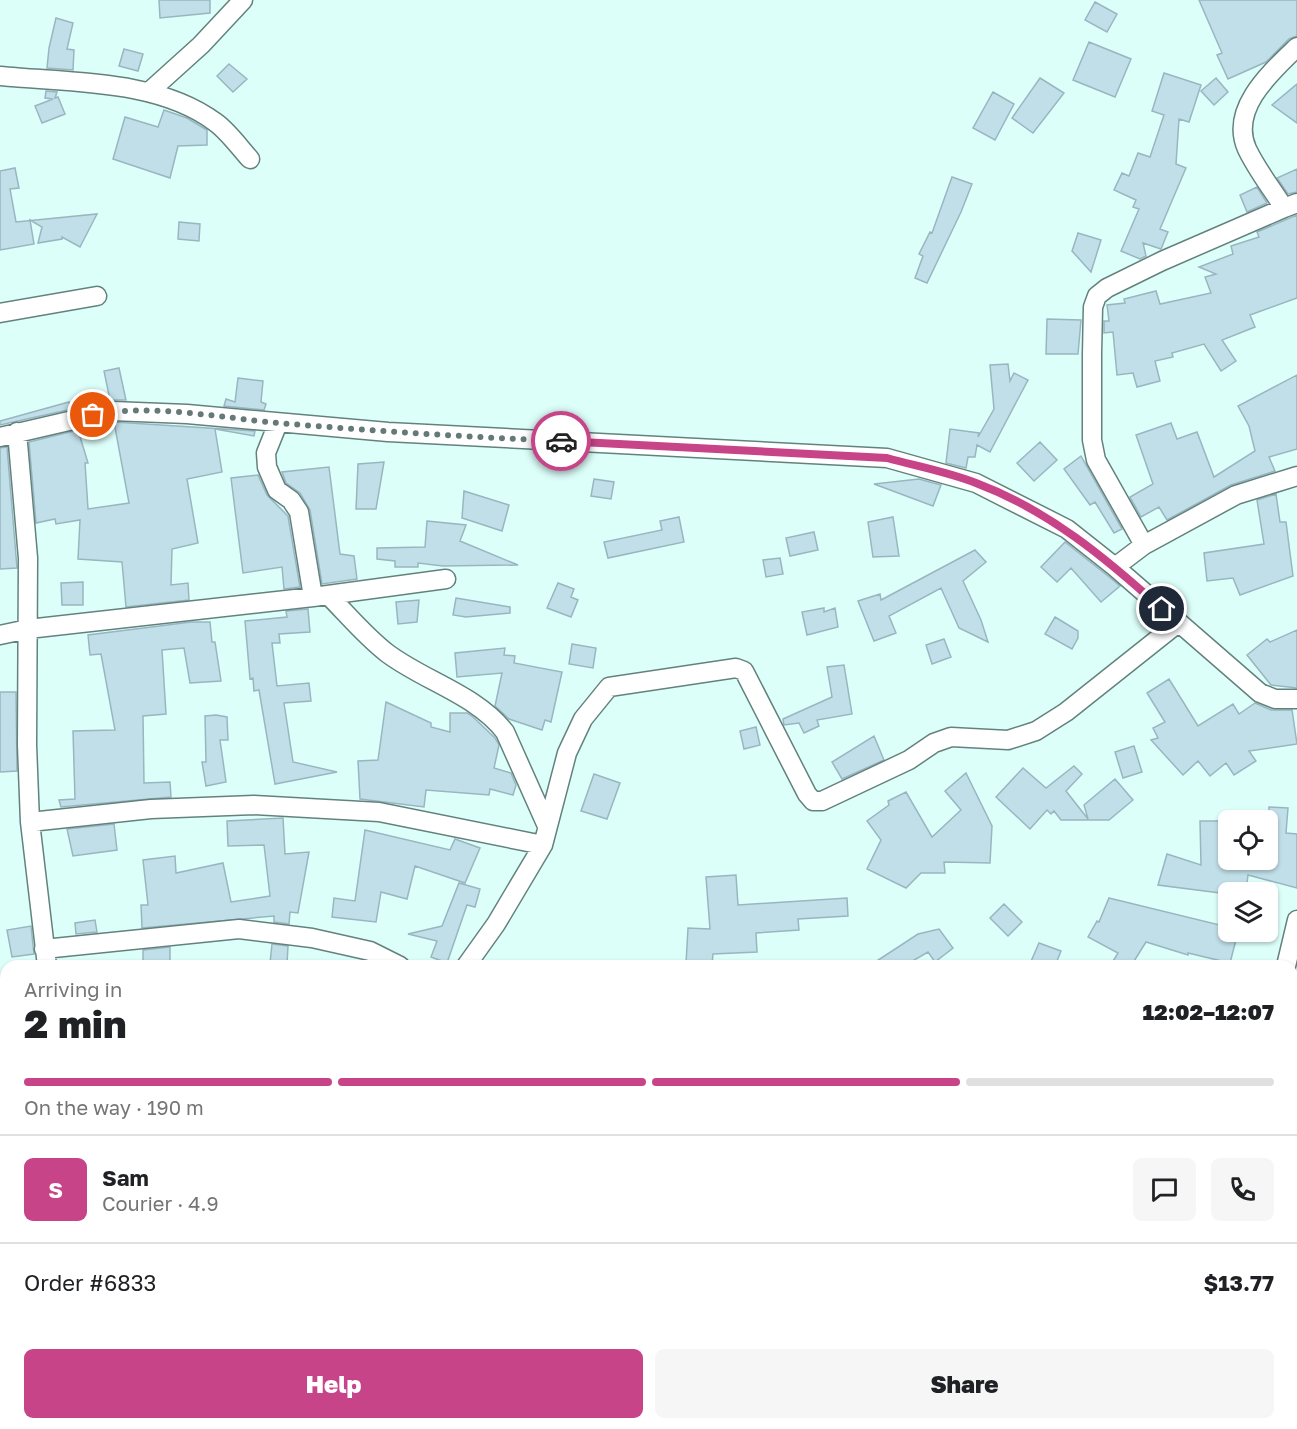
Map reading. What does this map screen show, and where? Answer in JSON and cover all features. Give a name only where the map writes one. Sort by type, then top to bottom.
[{"type":"street","points":[[150,91],[201,45],[243,0]]},
{"type":"street","points":[[1144,545],[1096,460],[1092,440],[1093,307],[1097,296],[1107,288],[1291,206],[1246,147],[1243,125],[1248,103],[1270,72],[1297,48]]},
{"type":"street","points":[[0,76],[150,91],[183,103],[216,122],[250,159]]},
{"type":"street","points":[[0,313],[97,296]]},
{"type":"street","points":[[388,960],[370,951],[312,938],[239,929],[45,957],[30,822],[28,558],[8,435],[112,411],[187,414],[399,433],[887,458],[976,483],[1067,529],[1115,567],[1260,693],[1275,699],[1297,699]]},
{"type":"street","points":[[278,423],[266,453],[267,467],[277,490],[291,500],[299,512],[320,596],[387,653],[473,704],[498,722],[505,732],[547,826]]},
{"type":"street","points":[[1115,567],[1144,545],[1236,495],[1297,476]]},
{"type":"street","points":[[0,635],[27,629],[320,596],[446,579]]},
{"type":"street","points":[[470,960],[496,924],[543,845],[567,753],[583,719],[609,687],[736,668],[744,670],[807,794],[813,801],[822,801],[909,760],[934,743],[951,737],[1008,740],[1036,731],[1066,712],[1178,623]]},
{"type":"street","points":[[30,822],[151,809],[254,805],[379,812],[543,845]]},
{"type":"street","points":[[1288,960],[1297,923]]},
{"type":"building","points":[[159,0],[210,0],[210,13],[160,18]]},
{"type":"building","points":[[1199,0],[1297,0],[1297,36],[1289,39],[1266,62],[1228,79],[1217,55],[1222,53]]},
{"type":"building","points":[[1095,2],[1117,14],[1107,32],[1085,20]]},
{"type":"building","points":[[56,18],[73,23],[67,49],[74,50],[73,70],[47,68]]},
{"type":"building","points":[[1089,42],[1131,59],[1115,97],[1073,80]]},
{"type":"building","points":[[124,49],[143,54],[138,71],[119,66]]},
{"type":"building","points":[[229,64],[247,79],[233,92],[217,76]]},
{"type":"building","points":[[1164,73],[1201,85],[1189,122],[1179,119],[1176,164],[1186,168],[1160,229],[1168,232],[1161,249],[1143,243],[1146,256],[1140,259],[1121,251],[1139,209],[1133,207],[1136,200],[1114,190],[1122,173],[1129,176],[1138,153],[1150,157],[1164,115],[1152,111]]},
{"type":"building","points":[[1040,78],[1064,93],[1033,133],[1012,118]]},
{"type":"building","points":[[1216,78],[1228,92],[1214,105],[1201,91]]},
{"type":"building","points":[[1297,84],[1297,123],[1272,105]]},
{"type":"building","points":[[46,91],[57,92],[55,98],[58,97],[65,114],[42,123],[35,106],[53,99],[45,98]]},
{"type":"building","points":[[993,92],[1014,104],[995,140],[973,128]]},
{"type":"building","points":[[164,110],[187,118],[207,130],[207,145],[178,146],[170,178],[113,159],[125,117],[158,127]]},
{"type":"building","points":[[15,168],[19,188],[10,189],[16,222],[30,221],[34,244],[0,250],[0,171]]},
{"type":"building","points":[[1297,169],[1297,192],[1288,194],[1277,178]]},
{"type":"building","points":[[952,177],[972,184],[927,283],[915,278],[923,256],[919,254],[930,232],[932,233]]},
{"type":"building","points":[[1257,187],[1267,203],[1247,212],[1240,195]]},
{"type":"building","points":[[97,214],[80,247],[62,237],[62,239],[38,243],[42,227],[31,221]]},
{"type":"building","points":[[1297,215],[1297,298],[1250,315],[1255,327],[1222,340],[1236,361],[1221,371],[1204,344],[1172,353],[1173,357],[1155,361],[1160,381],[1137,387],[1133,373],[1117,375],[1113,332],[1104,333],[1104,321],[1109,321],[1107,305],[1125,303],[1124,299],[1156,291],[1160,304],[1211,293],[1205,277],[1216,274],[1199,267],[1233,254],[1231,246],[1259,237],[1257,232]]},
{"type":"building","points":[[179,222],[200,224],[199,241],[178,239]]},
{"type":"building","points":[[1078,233],[1101,240],[1091,272],[1072,251]]},
{"type":"building","points":[[1047,319],[1081,320],[1078,354],[1046,354]]},
{"type":"building","points":[[1008,364],[1010,381],[1014,373],[1028,380],[990,452],[977,445],[975,457],[968,457],[966,468],[946,463],[950,429],[979,433],[978,437],[994,409],[990,365]]},
{"type":"building","points":[[119,368],[126,400],[110,400],[104,371]]},
{"type":"building","points":[[1297,375],[1297,449],[1269,457],[1275,471],[1231,485],[1167,520],[1159,507],[1141,517],[1130,497],[1153,484],[1136,435],[1171,423],[1177,439],[1197,432],[1214,477],[1255,451],[1249,426],[1238,406]]},
{"type":"building","points":[[238,378],[263,381],[261,402],[266,404],[264,410],[224,406],[226,399],[235,402]]},
{"type":"building","points":[[69,402],[72,409],[0,425],[0,421]]},
{"type":"building","points":[[114,422],[255,431],[254,436],[215,429],[222,472],[187,479],[198,543],[172,549],[171,585],[188,583],[189,600],[126,607],[122,562],[78,559],[80,520],[56,524],[55,519],[36,523],[29,442],[78,430],[88,463],[85,463],[88,509],[129,503]]},
{"type":"building","points":[[1040,442],[1057,460],[1034,481],[1017,463]]},
{"type":"building","points":[[7,447],[17,568],[0,569],[0,448]]},
{"type":"building","points":[[1081,456],[1122,529],[1114,533],[1095,502],[1090,505],[1064,469]]},
{"type":"building","points":[[384,462],[376,509],[356,509],[358,464]]},
{"type":"building","points":[[329,467],[340,554],[354,556],[357,579],[322,584],[310,510],[300,493],[286,483],[282,472]]},
{"type":"building","points":[[258,475],[267,495],[288,516],[300,587],[284,589],[282,567],[243,573],[231,478]]},
{"type":"building","points":[[594,479],[614,482],[611,499],[591,496]]},
{"type":"building","points":[[919,479],[941,485],[933,506],[874,484]]},
{"type":"building","points":[[464,491],[509,505],[502,531],[462,518]]},
{"type":"building","points":[[1276,494],[1280,522],[1286,522],[1293,576],[1240,595],[1233,578],[1207,581],[1204,553],[1264,544],[1257,500]]},
{"type":"building","points":[[679,517],[684,542],[608,558],[604,542],[662,530],[660,521]]},
{"type":"building","points":[[893,517],[899,556],[873,557],[868,522]]},
{"type":"building","points":[[427,521],[466,525],[460,541],[518,565],[443,566],[418,563],[418,567],[395,567],[395,561],[377,559],[377,548],[425,547]]},
{"type":"building","points":[[814,532],[818,550],[790,556],[786,538]]},
{"type":"building","points":[[1065,542],[1120,586],[1101,602],[1071,568],[1057,582],[1041,567]]},
{"type":"building","points":[[975,550],[986,562],[963,581],[981,620],[988,642],[959,628],[941,588],[889,616],[896,633],[874,641],[858,601],[880,594],[881,600]]},
{"type":"building","points":[[780,558],[783,574],[766,577],[763,560]]},
{"type":"building","points":[[83,582],[83,605],[62,605],[61,583]]},
{"type":"building","points":[[558,583],[574,589],[571,597],[578,600],[571,617],[547,608]]},
{"type":"building","points":[[456,598],[510,607],[510,613],[466,617],[453,615]]},
{"type":"building","points":[[419,600],[417,622],[398,624],[396,602]]},
{"type":"building","points":[[824,608],[824,612],[835,608],[838,627],[807,635],[802,612]]},
{"type":"building","points":[[308,609],[310,632],[279,634],[280,643],[272,643],[277,686],[309,683],[311,701],[284,703],[293,762],[337,772],[275,784],[259,690],[254,691],[253,678],[250,679],[245,621],[287,617],[286,611]]},
{"type":"building","points":[[1055,617],[1078,631],[1078,638],[1072,649],[1045,634]]},
{"type":"building","points":[[191,622],[210,622],[221,681],[190,683],[184,648],[162,650],[166,714],[143,716],[144,783],[170,782],[171,797],[61,807],[59,800],[75,799],[73,731],[115,730],[101,654],[90,655],[88,635]]},
{"type":"building","points":[[1297,630],[1297,688],[1271,685],[1247,655],[1267,639],[1270,642]]},
{"type":"building","points":[[944,639],[951,657],[932,664],[926,645]]},
{"type":"building","points":[[572,644],[596,648],[593,668],[569,664]]},
{"type":"building","points":[[505,648],[504,655],[515,656],[514,663],[562,672],[551,722],[545,720],[542,730],[509,719],[495,706],[502,673],[457,677],[455,653]]},
{"type":"building","points":[[844,665],[852,714],[817,720],[819,726],[804,733],[799,723],[784,725],[783,719],[832,697],[827,667]]},
{"type":"building","points":[[1169,679],[1198,726],[1233,704],[1239,714],[1255,703],[1271,710],[1292,710],[1297,744],[1249,751],[1256,761],[1234,775],[1226,763],[1210,776],[1198,761],[1183,775],[1151,740],[1158,738],[1153,728],[1165,722],[1147,693]]},
{"type":"building","points":[[0,692],[16,692],[17,771],[0,772]]},
{"type":"building","points":[[386,702],[431,723],[431,727],[450,732],[450,713],[467,713],[473,717],[495,738],[499,745],[494,768],[511,773],[516,785],[513,795],[490,789],[489,795],[426,790],[424,807],[360,799],[358,761],[378,760]]},
{"type":"building","points":[[205,716],[227,717],[228,740],[220,740],[226,782],[206,786],[202,762],[206,762]]},
{"type":"building","points":[[756,727],[760,745],[744,749],[740,731]]},
{"type":"building","points":[[874,736],[884,760],[842,779],[832,762]]},
{"type":"building","points":[[1134,746],[1142,772],[1123,778],[1115,752]]},
{"type":"building","points":[[1074,766],[1082,774],[1066,791],[1088,819],[1084,805],[1115,779],[1133,800],[1109,820],[1061,820],[1054,811],[1051,814],[1047,810],[1030,829],[996,797],[1023,768],[1046,788]]},
{"type":"building","points":[[966,773],[992,826],[990,863],[944,862],[945,873],[921,873],[906,888],[867,869],[881,840],[867,821],[889,805],[888,801],[906,792],[932,837],[961,810],[945,791]]},
{"type":"building","points":[[594,774],[620,783],[607,819],[581,811]]},
{"type":"building","points":[[1269,807],[1288,808],[1286,833],[1297,834],[1297,888],[1248,875],[1247,882],[1218,882],[1218,893],[1158,885],[1167,854],[1201,865],[1200,821],[1218,821],[1218,870],[1278,870],[1278,810],[1269,810]]},
{"type":"building","points":[[283,818],[285,854],[309,852],[298,913],[290,912],[289,924],[274,922],[274,916],[142,928],[141,905],[148,905],[143,860],[175,856],[176,873],[223,863],[231,902],[270,896],[264,845],[228,846],[227,821]]},
{"type":"building","points":[[114,824],[117,850],[73,856],[67,829]]},
{"type":"building","points":[[365,830],[450,850],[455,839],[480,848],[465,883],[415,866],[407,899],[381,892],[376,922],[332,917],[334,898],[355,901]]},
{"type":"building","points":[[736,875],[738,905],[847,898],[848,916],[798,919],[799,930],[756,933],[757,952],[713,954],[712,960],[686,960],[688,928],[710,929],[706,877]]},
{"type":"building","points":[[459,883],[480,889],[475,907],[467,905],[448,960],[431,957],[437,941],[408,934],[442,926]]},
{"type":"building","points":[[1109,898],[1218,925],[1218,942],[1235,942],[1231,960],[1217,960],[1188,953],[1188,955],[1146,942],[1135,960],[1114,960],[1118,953],[1088,937],[1097,921],[1099,922]]},
{"type":"building","points":[[1004,904],[1022,922],[1008,936],[990,918]]},
{"type":"building","points":[[95,920],[97,932],[76,934],[75,923]]},
{"type":"building","points":[[31,926],[34,954],[12,957],[7,930]]},
{"type":"building","points":[[939,929],[953,948],[938,960],[934,960],[928,952],[914,960],[878,960],[918,934]]},
{"type":"building","points":[[1039,943],[1061,951],[1057,960],[1032,960]]},
{"type":"building","points":[[272,944],[288,946],[287,960],[270,960]]},
{"type":"building","points":[[170,947],[170,960],[143,960],[143,950]]},
{"type":"waterway","points":[[0,1346],[0,1377]]},
{"type":"way so far","points":[[93,415],[112,411],[187,414],[388,432],[561,441]]},
{"type":"route","points":[[561,441],[887,458],[909,464],[976,483],[1067,529],[1115,567],[1162,609]]}]
